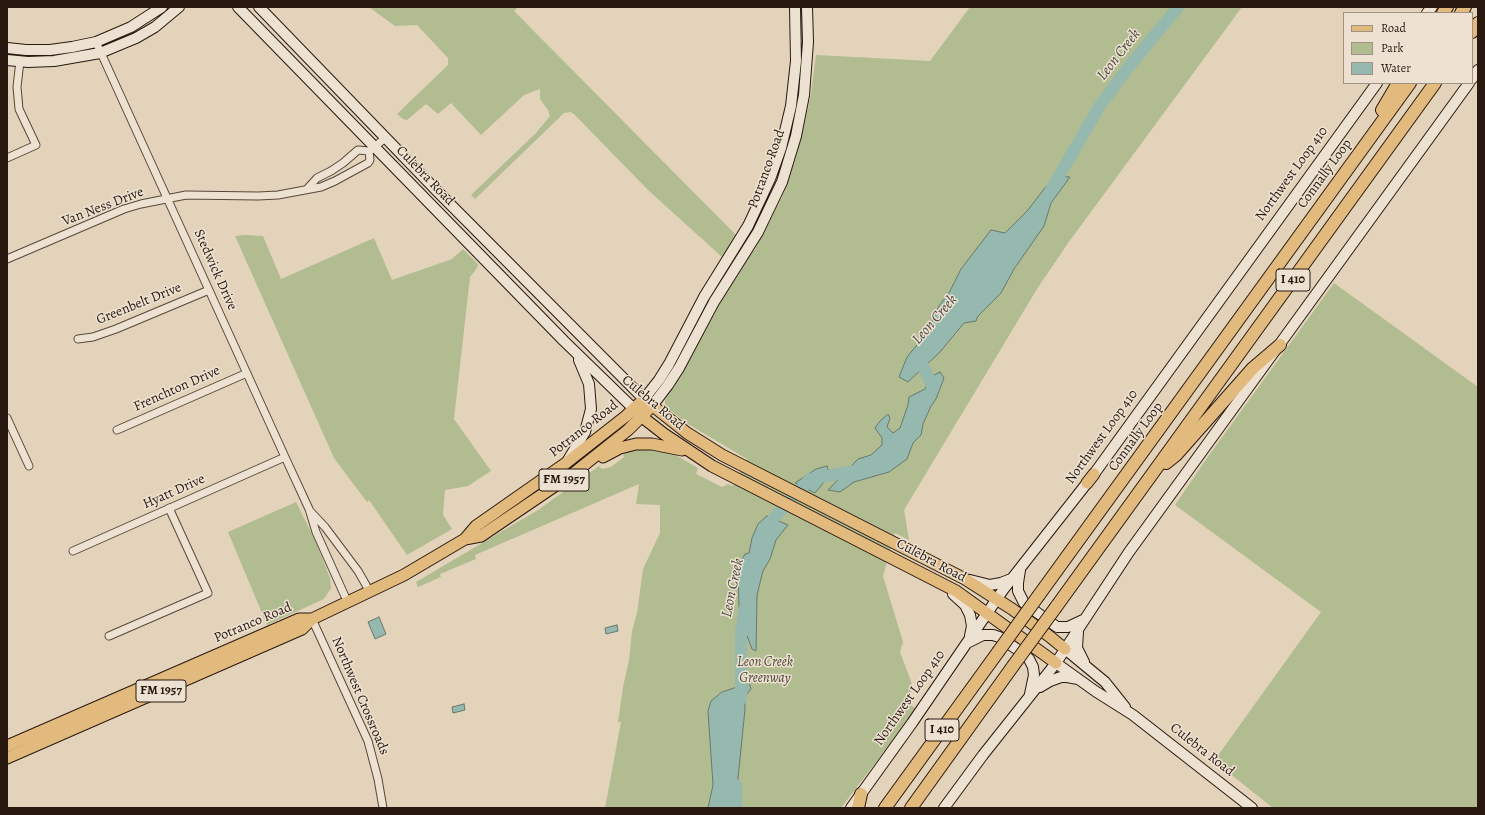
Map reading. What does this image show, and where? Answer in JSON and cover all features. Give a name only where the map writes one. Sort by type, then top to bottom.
[{"type":"highway","points":[[1352,163],[1397,84]]},
{"type":"highway","name":"Connally Loop","points":[[885,808],[1409,84]]},
{"type":"highway","name":"I 410","points":[[911,808],[1434,84]]},
{"type":"highway","points":[[1150,477],[1176,455],[1253,368],[1280,345]]},
{"type":"highway","points":[[858,808],[861,794]]},
{"type":"main road","points":[[7,48],[50,50],[96,42],[131,27],[162,7]]},
{"type":"main road","points":[[7,60],[54,61],[100,53],[136,38],[155,27],[178,7]]},
{"type":"main road","name":"Culebra Road","points":[[238,7],[372,149],[642,417],[688,451],[732,477],[956,591],[1080,680],[1133,715],[1252,808]]},
{"type":"main road","name":"Culebra Road","points":[[259,7],[385,138],[648,403],[696,439],[738,464],[965,579],[997,599],[1049,636],[1094,672],[1133,715]]},
{"type":"main road","name":"Potranco Road","points":[[465,540],[481,536],[574,473],[642,417],[668,364],[704,297],[748,226],[764,194],[776,164],[791,106],[796,61],[795,7]]},
{"type":"main road","name":"Potranco Road","points":[[465,540],[476,526],[566,463],[634,409],[648,403],[668,385],[679,368],[714,302],[758,232],[775,199],[785,172],[796,136],[802,108],[808,58],[807,7]]},
{"type":"main road","name":"Northwest Loop 410","points":[[851,808],[916,718],[987,612],[1011,579],[1094,474],[1375,84]]},
{"type":"main road","points":[[944,808],[1056,663],[1141,535],[1468,84]]},
{"type":"main road","points":[[791,106],[802,108]]},
{"type":"main road","points":[[748,226],[758,232]]},
{"type":"main road","points":[[566,463],[585,432],[591,410],[589,384],[576,353]]},
{"type":"main road","points":[[574,473],[588,467],[613,451],[636,444],[662,445],[688,451]]},
{"type":"main road","name":"FM 1957","points":[[312,619],[404,575],[465,540]]},
{"type":"main road","points":[[1022,566],[1018,578],[1018,588],[1024,603],[1060,628],[1072,626],[1082,622]]},
{"type":"main road","points":[[965,579],[990,585],[1011,579]]},
{"type":"main road","points":[[937,581],[960,600],[968,610],[972,626],[971,634],[966,645]]},
{"type":"main road","name":"Potranco Road","points":[[7,746],[299,619],[312,619]]},
{"type":"main road","name":"Potranco Road","points":[[7,758],[302,629],[312,619]]},
{"type":"main road","points":[[1082,622],[1077,636],[1078,650],[1081,658],[1094,672]]},
{"type":"main road","points":[[966,645],[979,636],[986,634],[993,635],[999,637],[1024,654],[1029,659],[1033,668],[1034,675],[1030,696]]},
{"type":"main road","points":[[1030,696],[1040,687],[1054,679],[1067,677],[1080,680]]},
{"type":"street","name":"Stedwick Drive","points":[[96,42],[309,509],[316,532],[348,603]]},
{"type":"street","points":[[7,158],[36,145],[19,109],[17,87],[20,61]]},
{"type":"street","points":[[307,189],[317,178],[343,163],[358,150],[372,149],[385,138]]},
{"type":"street","name":"Van Ness Drive","points":[[7,259],[124,209],[141,204],[186,195],[201,194],[258,196],[321,187],[368,163],[372,149]]},
{"type":"street","name":"Greenbelt Drive","points":[[78,339],[93,337],[116,329],[209,290]]},
{"type":"street","name":"Frenchton Drive","points":[[117,430],[247,373]]},
{"type":"street","points":[[7,418],[29,466]]},
{"type":"street","name":"Hyatt Drive","points":[[73,551],[285,457]]},
{"type":"street","points":[[109,636],[208,593],[169,508]]},
{"type":"street","name":"Stedwick Drive","points":[[309,509],[325,527],[358,571],[370,592]]},
{"type":"street","name":"Northwest Crossroads","points":[[312,619],[368,741],[378,779],[383,808]]},
{"type":"green space","name":"Leon Creek Greenway","points":[[369,7],[518,7],[514,11],[735,234],[754,251],[782,197],[794,163],[811,94],[816,55],[930,61],[970,7],[1242,7],[1068,243],[1037,289],[904,510],[909,540],[895,533],[883,576],[903,642],[900,652],[912,684],[911,692],[904,700],[916,709],[841,808],[605,808],[621,722],[618,722],[623,687],[629,660],[632,631],[637,613],[643,569],[660,533],[660,505],[636,504],[639,484],[475,555],[476,559],[440,574],[441,577],[418,587],[416,582],[538,510],[599,466],[602,469],[611,467],[624,457],[622,452],[640,449],[653,449],[674,454],[698,468],[696,474],[722,487],[728,484],[733,486],[747,459],[688,424],[667,408],[665,400],[685,369],[727,291],[739,274],[648,190],[574,114],[570,112],[564,113],[475,199],[471,195],[536,133],[550,116],[548,110],[540,99],[540,89],[524,95],[481,135],[451,103],[438,114],[426,104],[407,120],[403,119],[397,114],[448,65],[448,58],[417,25],[395,26]]},
{"type":"green space","points":[[235,236],[263,236],[281,279],[374,238],[392,280],[452,259],[463,249],[478,264],[477,268],[470,277],[454,419],[491,471],[468,486],[445,490],[443,515],[452,529],[407,555],[369,500],[367,502],[334,458]]},
{"type":"green space","points":[[1334,283],[1478,387],[1478,808],[1273,808],[1214,761],[1321,612],[1175,505],[1207,458]]},
{"type":"green space","points":[[296,502],[316,542],[330,578],[331,588],[324,599],[267,625],[228,532]]},
{"type":"water","points":[[1057,176],[1070,177],[1051,203],[1044,226],[1014,269],[1001,293],[978,316],[976,321],[964,323],[940,352],[908,382],[899,377],[907,357],[926,334],[939,306],[950,291],[961,269],[991,230],[1005,233],[1028,210],[1044,189]]},
{"type":"water","points":[[940,372],[944,378],[936,399],[931,406],[923,424],[921,435],[913,443],[907,459],[889,472],[854,482],[840,492],[828,490],[858,459],[871,455],[882,445],[882,438],[875,428],[880,421],[888,414],[890,418],[887,427],[893,433],[900,428],[908,405],[909,397],[925,389],[930,377]]},
{"type":"water","points":[[827,466],[830,475],[815,493],[795,483],[816,469]]},
{"type":"water","points":[[767,516],[788,525],[776,540],[770,559],[763,571],[757,595],[756,651],[752,649],[741,620],[739,606],[738,567],[745,554],[749,553],[752,538],[758,524]]},
{"type":"water","points":[[379,617],[386,634],[375,639],[368,622]]},
{"type":"water","points":[[617,625],[618,631],[606,634],[605,628]]},
{"type":"water","points":[[746,673],[751,689],[745,696],[735,808],[708,808],[713,785],[708,711],[711,701],[722,692],[737,687],[742,682]]},
{"type":"water","points":[[464,704],[465,710],[453,713],[452,707]]},
{"type":"waterway","name":"Leon Creek","points":[[1051,190],[1099,107],[1127,69],[1178,7]]},
{"type":"waterway","name":"Leon Creek","points":[[927,354],[921,361],[933,388],[930,394]]},
{"type":"waterway","name":"Leon Creek","points":[[763,530],[810,479],[861,470]]},
{"type":"waterway","name":"Leon Creek","points":[[741,699],[741,632],[745,608]]},
{"type":"waterway","name":"Leon Creek","points":[[736,785],[736,808]]}]
